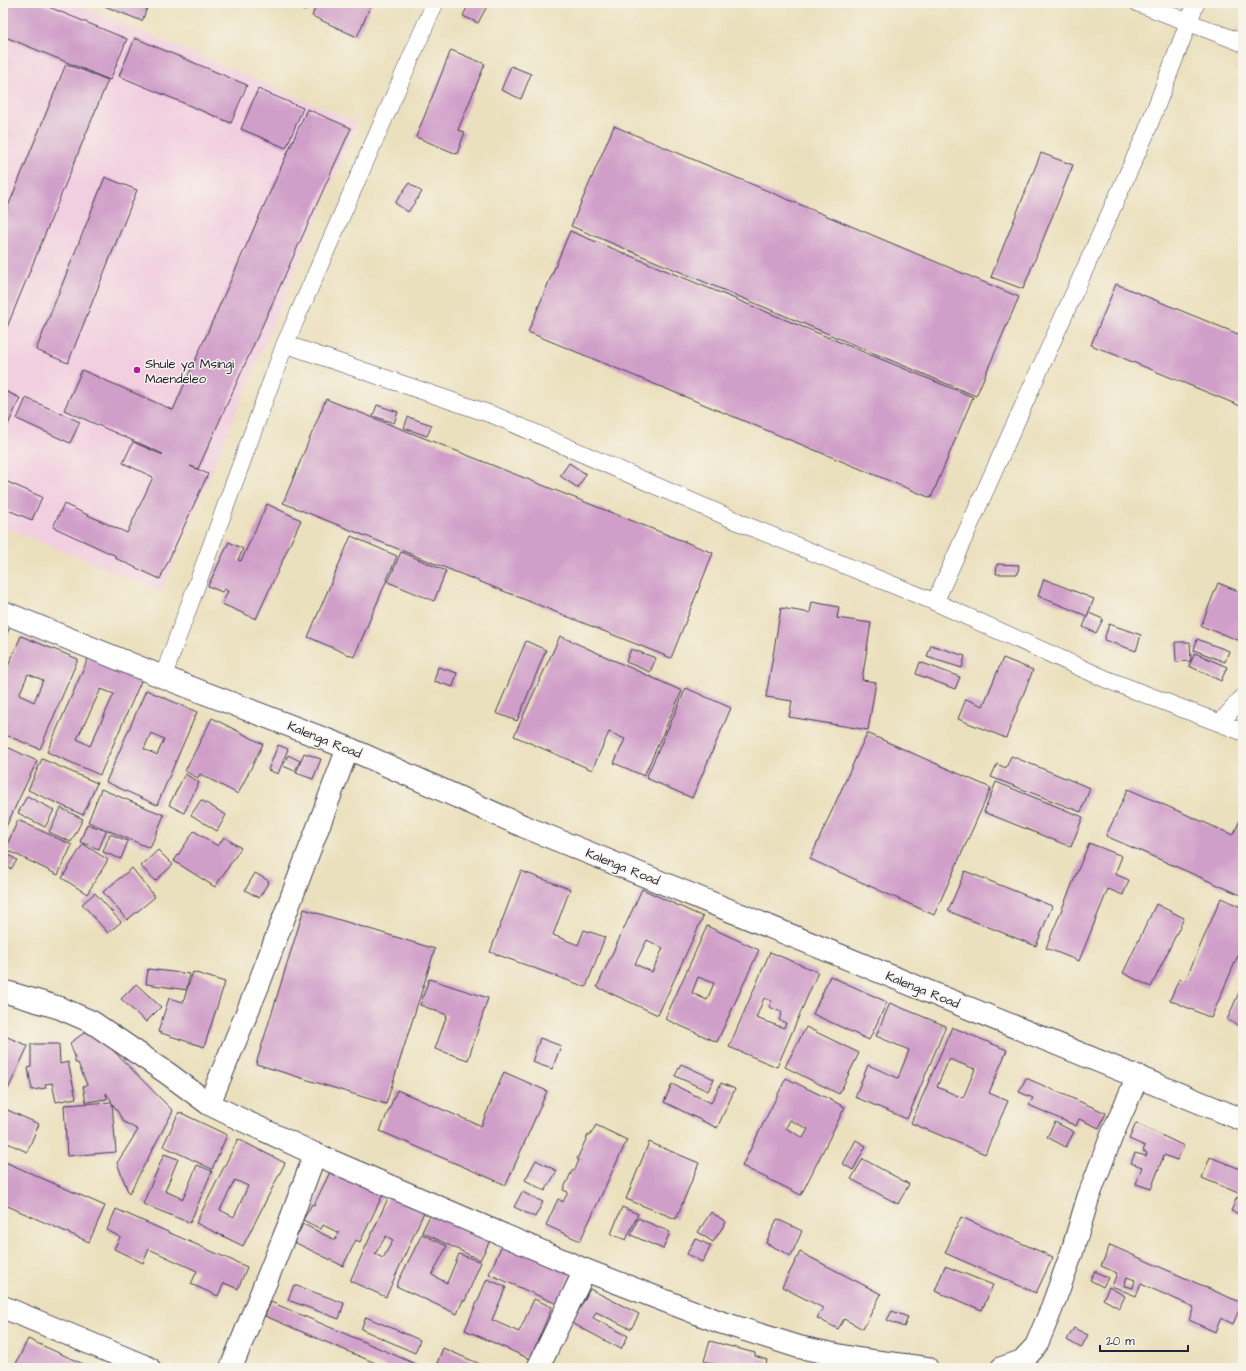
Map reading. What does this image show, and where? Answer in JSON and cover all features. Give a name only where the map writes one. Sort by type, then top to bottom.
[{"type":"street","name":"Kalenga Road","points":[[3,612],[163,677],[348,748],[524,826],[1243,1120]]},
{"type":"street","points":[[208,1104],[258,986],[348,748]]},
{"type":"street","points":[[3,991],[60,1008],[92,1022],[167,1073],[208,1104],[315,1154],[585,1270],[720,1322],[799,1346],[857,1359],[927,1368]]},
{"type":"street","points":[[1002,1368],[1022,1361],[1036,1346],[1052,1310],[1072,1252],[1088,1198],[1112,1135],[1138,1076]]},
{"type":"street","points":[[231,1368],[288,1227],[315,1154]]},
{"type":"street","points":[[538,1368],[585,1270]]},
{"type":"street","points":[[3,1307],[149,1368]]},
{"type":"lane","points":[[163,677],[285,344],[435,3]]},
{"type":"lane","points":[[1138,3],[1243,42]]},
{"type":"lane","points":[[935,602],[1142,141],[1196,3]]},
{"type":"lane","points":[[285,344],[496,416],[748,526],[935,602],[1108,680],[1243,732]]},
{"type":"lane","points":[[1220,723],[1243,698]]},
{"type":"shaded area","points":[[3,3],[73,3],[357,122],[162,591],[3,527]]},
{"type":"building","points":[[3,3],[39,3],[127,39],[110,80],[3,36]]},
{"type":"building","points":[[102,3],[149,3],[142,21],[102,5]]},
{"type":"building","points":[[286,3],[309,3],[305,11]]},
{"type":"building","points":[[317,3],[372,3],[357,37],[312,16]]},
{"type":"building","points":[[469,3],[481,3],[487,6],[478,23],[463,16]]},
{"type":"building","points":[[135,38],[247,85],[231,123],[119,76]]},
{"type":"building","points":[[451,50],[485,64],[458,130],[465,132],[457,154],[416,137]]},
{"type":"building","points":[[66,64],[108,80],[3,337],[3,219]]},
{"type":"building","points":[[511,66],[531,74],[521,99],[501,90]]},
{"type":"building","points":[[258,89],[303,108],[286,148],[241,129]]},
{"type":"building","points":[[307,109],[351,128],[198,469],[190,466],[208,474],[160,579],[115,558],[116,556],[53,527],[64,504],[127,533],[153,477],[123,463],[133,442],[163,455],[64,410],[82,370],[173,410]]},
{"type":"building","points":[[614,126],[1019,297],[976,396],[571,226]]},
{"type":"building","points":[[1041,153],[1073,165],[1023,289],[991,277]]},
{"type":"building","points":[[105,177],[137,190],[68,363],[36,350]]},
{"type":"building","points":[[409,183],[422,192],[408,212],[395,203]]},
{"type":"building","points":[[570,231],[973,397],[931,498],[528,332]]},
{"type":"building","points":[[1116,284],[1243,336],[1243,407],[1091,345]]},
{"type":"building","points":[[3,390],[20,398],[3,436]]},
{"type":"building","points":[[26,398],[80,422],[70,443],[17,419]]},
{"type":"building","points":[[326,399],[713,553],[671,658],[283,503]]},
{"type":"building","points":[[377,405],[398,412],[394,423],[373,416]]},
{"type":"building","points":[[408,417],[432,425],[427,436],[404,428]]},
{"type":"building","points":[[569,463],[586,474],[578,488],[560,476]]},
{"type":"building","points":[[3,480],[42,497],[32,520],[3,508]]},
{"type":"building","points":[[267,504],[301,520],[256,619],[222,604],[228,591],[224,589],[222,592],[208,586],[229,542],[243,549],[238,560],[241,561]]},
{"type":"building","points":[[351,536],[397,556],[354,657],[308,637]]},
{"type":"building","points":[[401,552],[446,571],[434,601],[388,582]]},
{"type":"building","points":[[997,564],[1019,565],[1018,574],[996,574]]},
{"type":"building","points":[[1044,579],[1094,599],[1087,616],[1038,596]]},
{"type":"building","points":[[1218,583],[1243,593],[1243,642],[1201,626]]},
{"type":"building","points":[[812,602],[839,607],[837,618],[871,623],[862,680],[876,682],[868,730],[789,717],[792,701],[766,697],[781,608],[810,613]]},
{"type":"building","points":[[1089,613],[1103,619],[1096,633],[1083,627]]},
{"type":"building","points":[[3,624],[10,627],[3,643]]},
{"type":"building","points":[[1109,624],[1141,635],[1136,651],[1104,640]]},
{"type":"building","points":[[21,636],[78,659],[40,749],[3,734],[3,678]],"holes":[[[28,674],[43,680],[34,702],[19,695]]]},
{"type":"building","points":[[560,636],[682,691],[644,776],[614,763],[625,739],[609,732],[592,770],[514,736]]},
{"type":"building","points":[[1197,639],[1229,651],[1225,662],[1194,650]]},
{"type":"building","points":[[526,641],[546,650],[517,721],[496,713]]},
{"type":"building","points":[[1175,642],[1190,642],[1191,661],[1176,662]]},
{"type":"building","points":[[931,645],[965,656],[962,668],[927,657]]},
{"type":"building","points":[[631,649],[656,658],[650,672],[626,662]]},
{"type":"building","points":[[1195,653],[1227,667],[1221,681],[1189,666]]},
{"type":"building","points":[[89,656],[142,679],[100,775],[47,752]],"holes":[[[101,689],[114,694],[90,746],[77,739]]]},
{"type":"building","points":[[1003,658],[1033,670],[1006,738],[958,719],[966,699],[983,706]]},
{"type":"building","points":[[920,662],[960,677],[955,689],[916,674]]},
{"type":"building","points":[[438,667],[457,673],[453,687],[434,681]]},
{"type":"building","points":[[686,688],[731,708],[692,798],[646,778]]},
{"type":"building","points":[[146,690],[197,712],[157,805],[106,782]],"holes":[[[151,733],[164,739],[157,755],[144,749]]]},
{"type":"building","points":[[212,718],[263,744],[238,794],[200,774],[198,778],[185,771]]},
{"type":"building","points":[[867,733],[991,788],[934,915],[810,859]]},
{"type":"building","points":[[3,745],[37,761],[3,833]]},
{"type":"building","points":[[278,745],[288,749],[278,774],[268,770]]},
{"type":"building","points":[[304,753],[321,759],[313,779],[296,773]]},
{"type":"building","points":[[288,755],[300,761],[295,771],[283,766]]},
{"type":"building","points":[[1011,756],[1090,788],[1081,812],[991,777],[997,764],[1006,768]]},
{"type":"building","points":[[42,759],[97,783],[83,815],[28,790]]},
{"type":"building","points":[[185,774],[199,782],[184,813],[169,805]]},
{"type":"building","points":[[996,782],[1083,817],[1071,847],[984,812]]},
{"type":"building","points":[[101,789],[164,815],[150,848],[88,822]]},
{"type":"building","points":[[1128,789],[1233,835],[1243,814],[1243,896],[1106,836]]},
{"type":"building","points":[[27,796],[54,810],[45,827],[18,813]]},
{"type":"building","points":[[201,800],[226,815],[217,831],[191,815]]},
{"type":"building","points":[[61,808],[83,819],[71,842],[49,832]]},
{"type":"building","points":[[18,820],[72,845],[58,875],[5,849]]},
{"type":"building","points":[[87,824],[106,831],[99,849],[80,842]]},
{"type":"building","points":[[194,831],[218,846],[224,837],[241,848],[215,887],[174,861]]},
{"type":"building","points":[[110,834],[128,841],[121,859],[103,852]]},
{"type":"building","points":[[1089,843],[1122,856],[1115,874],[1129,880],[1123,895],[1108,889],[1079,961],[1046,948]]},
{"type":"building","points":[[83,844],[108,860],[87,894],[62,878]]},
{"type":"building","points":[[158,850],[173,865],[155,881],[141,866]]},
{"type":"building","points":[[4,852],[17,860],[11,869],[3,864]]},
{"type":"building","points":[[132,868],[155,897],[127,920],[103,892]]},
{"type":"building","points":[[521,871],[570,889],[553,935],[578,945],[584,930],[605,937],[586,987],[490,952]]},
{"type":"building","points":[[965,871],[1052,906],[1036,946],[948,911]]},
{"type":"building","points":[[255,873],[269,881],[259,898],[245,890]]},
{"type":"building","points":[[642,889],[703,917],[658,1015],[597,987]],"holes":[[[647,940],[663,948],[652,972],[635,964]]]},
{"type":"building","points":[[95,893],[121,922],[108,933],[82,904]]},
{"type":"building","points":[[1221,898],[1243,908],[1243,944],[1211,1018],[1170,1000],[1179,979],[1185,981]]},
{"type":"building","points":[[1156,904],[1184,918],[1151,987],[1123,973]]},
{"type":"building","points":[[304,909],[435,949],[386,1104],[256,1064]]},
{"type":"building","points":[[707,926],[759,950],[717,1042],[665,1019]],"holes":[[[698,977],[714,983],[707,1000],[692,993]]]},
{"type":"building","points":[[770,952],[818,972],[777,1067],[729,1047]],"holes":[[[764,998],[772,1001],[769,1007],[782,1012],[779,1020],[786,1023],[784,1028],[756,1018]]]},
{"type":"building","points":[[148,969],[189,974],[187,989],[193,972],[225,982],[204,1047],[158,1032],[169,998],[183,1002],[187,990],[146,984]]},
{"type":"building","points":[[830,976],[887,1002],[869,1040],[813,1014]]},
{"type":"building","points":[[429,979],[488,998],[468,1060],[435,1049],[447,1015],[420,1005]]},
{"type":"building","points":[[1243,983],[1243,1027],[1227,1020]]},
{"type":"building","points":[[136,984],[161,1007],[146,1022],[121,999]]},
{"type":"building","points":[[890,1003],[946,1026],[907,1119],[855,1097],[868,1065],[898,1078],[909,1050],[876,1036]]},
{"type":"building","points":[[806,1027],[859,1053],[839,1094],[785,1067]]},
{"type":"building","points":[[952,1027],[1007,1050],[989,1093],[1008,1101],[985,1154],[911,1123]],"holes":[[[949,1059],[975,1069],[963,1098],[937,1087]]]},
{"type":"building","points":[[91,1028],[173,1111],[129,1194],[117,1163],[138,1130],[124,1122],[112,1103],[116,1152],[67,1156],[64,1105],[112,1102],[106,1093],[107,1099],[86,1102],[83,1086],[87,1085],[78,1063],[75,1063],[75,1057],[70,1043]]},
{"type":"building","points":[[3,1035],[28,1046],[3,1100]]},
{"type":"building","points":[[540,1038],[561,1046],[552,1069],[532,1062]]},
{"type":"building","points":[[31,1044],[59,1044],[60,1064],[68,1062],[76,1098],[56,1102],[52,1083],[45,1084],[46,1088],[32,1090],[28,1068],[31,1067]]},
{"type":"building","points":[[681,1064],[714,1079],[708,1091],[675,1076]]},
{"type":"building","points":[[504,1072],[547,1091],[506,1185],[380,1131],[397,1090],[481,1126]]},
{"type":"building","points":[[786,1078],[845,1107],[801,1195],[742,1166]],"holes":[[[790,1120],[808,1129],[803,1138],[786,1128]]]},
{"type":"building","points":[[1026,1078],[1106,1113],[1099,1128],[1079,1119],[1076,1126],[1029,1105],[1033,1098],[1019,1092]]},
{"type":"building","points":[[721,1083],[735,1089],[717,1128],[664,1102],[672,1084],[711,1103]]},
{"type":"building","points":[[3,1108],[39,1124],[27,1152],[3,1141]]},
{"type":"building","points":[[179,1112],[227,1135],[212,1169],[163,1146]]},
{"type":"building","points":[[1055,1122],[1074,1132],[1066,1147],[1047,1137]]},
{"type":"building","points":[[1136,1123],[1184,1146],[1177,1160],[1164,1155],[1151,1189],[1136,1184],[1142,1167],[1131,1163],[1135,1153],[1146,1156],[1147,1153],[1143,1151],[1145,1146],[1129,1139]]},
{"type":"building","points":[[596,1125],[627,1140],[580,1241],[546,1225],[558,1199],[563,1202],[568,1192],[563,1190],[573,1169],[575,1170],[579,1160],[577,1159],[588,1135],[590,1136]]},
{"type":"building","points":[[238,1139],[285,1163],[243,1246],[196,1223]],"holes":[[[235,1180],[248,1186],[234,1217],[220,1210]]]},
{"type":"building","points":[[856,1140],[866,1146],[853,1170],[843,1164]]},
{"type":"building","points":[[649,1142],[699,1163],[676,1219],[626,1199]]},
{"type":"building","points":[[164,1154],[178,1159],[165,1191],[183,1199],[197,1165],[212,1171],[190,1223],[143,1204]]},
{"type":"building","points":[[1210,1157],[1243,1170],[1243,1195],[1202,1178]]},
{"type":"building","points":[[863,1159],[909,1184],[898,1204],[851,1179]]},
{"type":"building","points":[[536,1160],[557,1171],[545,1191],[525,1180]]},
{"type":"building","points":[[3,1161],[105,1206],[89,1242],[3,1204]]},
{"type":"building","points":[[332,1168],[384,1192],[360,1242],[356,1240],[343,1266],[294,1242],[303,1224],[335,1240],[339,1233],[323,1225],[321,1229],[303,1220],[312,1204],[314,1205]]},
{"type":"building","points":[[522,1192],[543,1202],[535,1217],[514,1207]]},
{"type":"building","points":[[390,1194],[425,1210],[386,1297],[350,1281]],"holes":[[[386,1236],[393,1240],[383,1258],[375,1254]]]},
{"type":"building","points":[[1237,1197],[1243,1200],[1243,1215],[1231,1211]]},
{"type":"building","points":[[622,1207],[638,1214],[626,1240],[611,1234]]},
{"type":"building","points":[[116,1209],[247,1267],[238,1289],[224,1283],[218,1296],[191,1284],[197,1271],[149,1249],[143,1263],[114,1249],[120,1237],[107,1230]]},
{"type":"building","points":[[432,1211],[491,1239],[480,1260],[422,1232]]},
{"type":"building","points":[[711,1212],[726,1222],[713,1242],[698,1232]]},
{"type":"building","points":[[961,1217],[1053,1257],[1036,1293],[945,1253]]},
{"type":"building","points":[[638,1218],[670,1232],[663,1249],[631,1235]]},
{"type":"building","points":[[777,1219],[802,1231],[791,1256],[766,1243]]},
{"type":"building","points":[[422,1234],[447,1246],[432,1275],[447,1283],[459,1254],[481,1262],[465,1301],[463,1300],[457,1314],[396,1286]]},
{"type":"building","points":[[505,1238],[573,1267],[557,1304],[489,1274]]},
{"type":"building","points":[[695,1238],[711,1246],[702,1262],[687,1254]]},
{"type":"building","points":[[1110,1245],[1242,1303],[1233,1324],[1221,1318],[1215,1332],[1189,1320],[1194,1307],[1141,1284],[1136,1296],[1112,1286],[1117,1273],[1101,1266]],"holes":[[[1127,1277],[1135,1280],[1133,1288],[1124,1286]]]},
{"type":"building","points":[[800,1252],[881,1294],[863,1329],[844,1319],[838,1329],[817,1318],[823,1308],[782,1287]]},
{"type":"building","points":[[945,1266],[993,1285],[982,1310],[935,1291]]},
{"type":"building","points":[[1095,1271],[1108,1278],[1103,1287],[1090,1280]]},
{"type":"building","points":[[487,1279],[506,1287],[492,1320],[519,1332],[534,1299],[552,1307],[530,1359],[465,1330]]},
{"type":"building","points":[[294,1285],[344,1303],[339,1319],[288,1300]]},
{"type":"building","points":[[1109,1287],[1125,1296],[1119,1308],[1103,1299]]},
{"type":"building","points":[[590,1289],[639,1314],[631,1329],[596,1312],[593,1318],[628,1336],[621,1349],[572,1323]]},
{"type":"building","points":[[271,1302],[425,1368],[387,1368],[265,1316]]},
{"type":"building","points":[[892,1311],[908,1317],[904,1327],[887,1320]]},
{"type":"building","points":[[366,1317],[420,1340],[415,1353],[361,1329]]},
{"type":"building","points":[[1074,1328],[1088,1335],[1081,1348],[1067,1340]]},
{"type":"building","points":[[28,1339],[83,1364],[81,1368],[14,1368]]},
{"type":"building","points":[[710,1341],[755,1353],[755,1356],[767,1360],[765,1368],[726,1368],[704,1361]]},
{"type":"building","points":[[443,1348],[489,1368],[448,1368],[437,1363]]},
{"type":"place","name":"Shule ya Msingi Maendeleo","points":[[137,370]]}]
